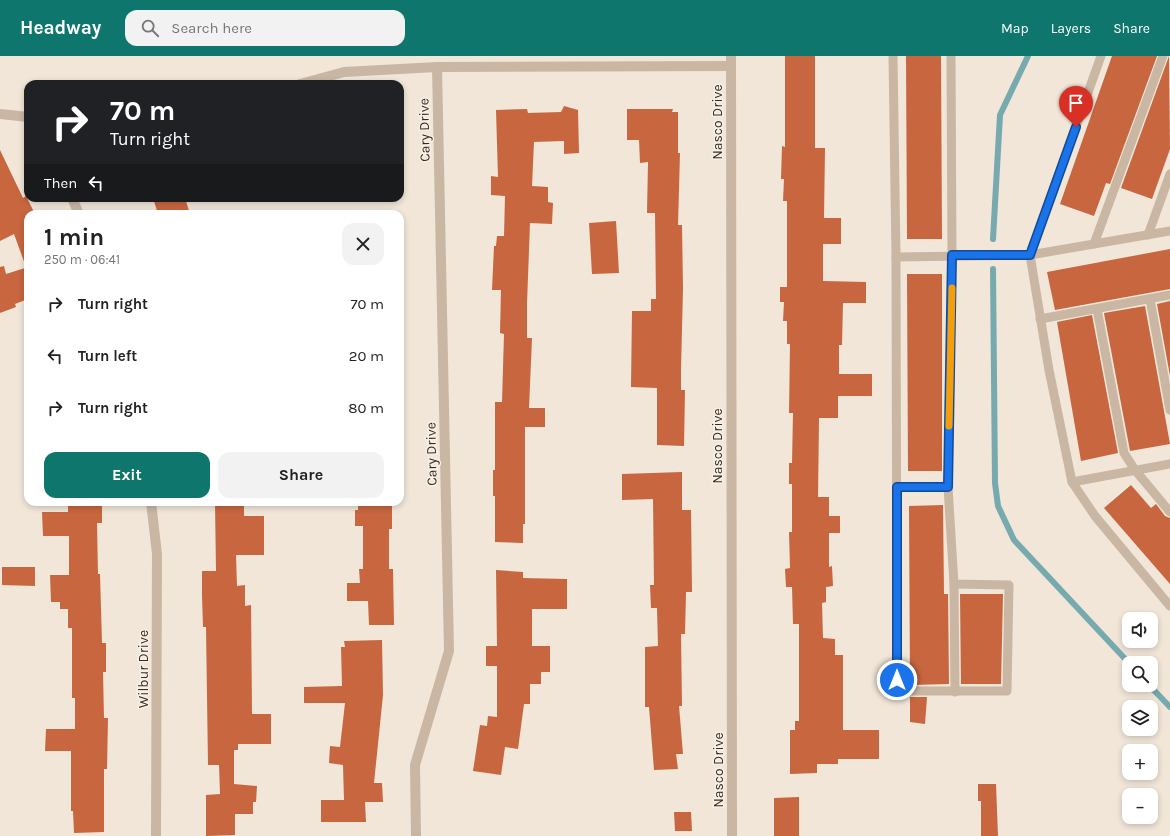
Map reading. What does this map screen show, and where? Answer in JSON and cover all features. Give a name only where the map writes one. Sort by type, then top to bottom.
[{"type":"street","points":[[315,80],[344,72],[437,67],[731,61]]},
{"type":"street","name":"Nasco Drive","points":[[731,61],[732,836]]},
{"type":"street","name":"Cary Drive","points":[[416,836],[415,765],[449,651],[437,67]]},
{"type":"street","points":[[0,114],[24,117]]},
{"type":"street","name":"Wilbur Drive","points":[[151,506],[157,554],[156,836]]},
{"type":"lane","points":[[893,56],[896,257],[897,680],[910,691],[1008,691],[1009,584],[954,584]]},
{"type":"lane","points":[[951,56],[952,255],[948,487],[954,584],[955,692]]},
{"type":"lane","points":[[1101,56],[1030,255],[1040,320],[1072,482],[1095,516],[1170,606]]},
{"type":"lane","points":[[1094,244],[1163,56]]},
{"type":"lane","points":[[1148,235],[1170,174]]},
{"type":"lane","points":[[896,257],[1030,255],[1170,231]]},
{"type":"lane","points":[[1040,320],[1170,295]]},
{"type":"lane","points":[[1150,299],[1170,410]]},
{"type":"lane","points":[[1097,309],[1124,453],[1135,470],[1170,512]]},
{"type":"lane","points":[[1072,482],[1170,464]]},
{"type":"lane","points":[[897,487],[948,487]]},
{"type":"building","points":[[785,56],[815,56],[815,148],[825,148],[824,218],[841,218],[841,244],[823,244],[823,281],[866,282],[866,303],[843,303],[842,345],[839,345],[839,374],[872,374],[872,396],[838,396],[838,418],[819,418],[818,497],[829,497],[829,516],[840,516],[840,533],[829,533],[829,567],[832,566],[833,586],[826,587],[826,602],[822,603],[823,638],[835,639],[835,655],[843,655],[843,730],[879,730],[879,759],[838,759],[838,764],[817,764],[817,773],[790,774],[790,730],[795,730],[795,721],[799,721],[799,624],[793,624],[792,587],[786,587],[785,569],[790,568],[789,532],[792,532],[792,484],[789,484],[789,463],[792,463],[793,413],[789,413],[790,344],[787,344],[787,321],[783,321],[784,302],[780,302],[780,287],[787,287],[787,201],[783,201],[784,179],[781,179],[782,146],[785,147]]},
{"type":"building","points":[[906,56],[941,56],[942,239],[907,239]]},
{"type":"building","points":[[1112,56],[1157,56],[1110,184],[1106,183],[1094,216],[1060,204]]},
{"type":"building","points":[[1169,56],[1170,149],[1152,199],[1121,188]]},
{"type":"building","points":[[564,106],[578,110],[579,153],[564,154],[564,141],[534,142],[532,186],[548,187],[548,202],[553,203],[552,224],[530,223],[527,304],[527,338],[532,338],[529,408],[545,408],[545,427],[525,427],[525,524],[523,524],[523,543],[495,542],[495,496],[493,496],[493,470],[495,470],[495,402],[502,402],[504,334],[500,333],[501,290],[492,290],[494,246],[496,246],[497,236],[504,236],[505,196],[491,195],[491,176],[498,177],[496,110],[527,109],[528,113],[561,112]]},
{"type":"building","points":[[627,109],[673,109],[672,112],[678,112],[678,153],[680,153],[678,225],[682,225],[683,289],[681,390],[685,390],[684,446],[657,445],[657,388],[631,387],[632,311],[651,311],[651,299],[656,299],[655,213],[647,213],[648,162],[640,163],[639,140],[627,140]]},
{"type":"building","points":[[0,150],[23,198],[24,197],[24,202],[29,202],[33,210],[24,210],[24,262],[14,234],[0,241]]},
{"type":"building","points":[[154,202],[186,202],[189,210],[157,210]]},
{"type":"building","points":[[616,221],[619,273],[592,274],[589,223]]},
{"type":"building","points":[[1170,249],[1170,289],[1055,310],[1047,272]]},
{"type":"building","points":[[4,266],[6,274],[24,268],[24,301],[15,304],[16,307],[0,313],[0,267]]},
{"type":"building","points":[[907,274],[942,274],[942,471],[908,471]]},
{"type":"building","points":[[1170,301],[1170,376],[1157,304]]},
{"type":"building","points":[[1145,306],[1170,444],[1130,451],[1104,313]]},
{"type":"building","points":[[1092,315],[1118,453],[1081,461],[1057,322]]},
{"type":"building","points":[[682,472],[682,510],[691,510],[692,592],[686,592],[685,634],[681,634],[682,706],[679,706],[683,754],[676,754],[678,769],[654,770],[649,707],[645,707],[645,647],[658,646],[657,608],[651,608],[650,585],[654,585],[653,499],[622,500],[622,474]]},
{"type":"building","points":[[1131,485],[1151,508],[1156,504],[1165,516],[1170,518],[1170,584],[1104,508]]},
{"type":"building","points":[[943,505],[944,594],[948,594],[949,684],[912,685],[910,683],[909,506]]},
{"type":"building","points":[[68,506],[102,506],[102,523],[97,523],[102,643],[106,643],[106,672],[103,672],[104,718],[108,718],[107,769],[104,769],[104,832],[74,833],[73,811],[71,811],[71,751],[45,751],[46,729],[75,729],[75,698],[72,698],[72,628],[68,628],[68,609],[60,609],[60,602],[51,602],[50,575],[69,575],[69,536],[43,536],[42,512],[68,512]]},
{"type":"building","points":[[215,506],[244,506],[244,516],[264,516],[264,555],[236,555],[237,586],[245,585],[245,606],[251,605],[252,714],[271,714],[271,744],[238,744],[238,750],[234,750],[234,784],[257,786],[256,802],[253,802],[253,814],[235,814],[235,835],[206,836],[206,795],[220,794],[219,765],[208,765],[206,627],[203,627],[202,571],[216,571]]},
{"type":"building","points":[[358,506],[392,506],[392,529],[389,529],[389,569],[393,569],[394,625],[369,625],[368,601],[347,601],[347,583],[360,583],[359,569],[363,569],[363,526],[355,526],[355,510],[358,510]]},
{"type":"building","points":[[2,567],[35,567],[35,586],[2,585]]},
{"type":"building","points":[[496,570],[523,572],[523,578],[567,579],[567,609],[532,609],[532,646],[550,646],[550,672],[541,672],[541,684],[530,684],[530,704],[524,704],[518,749],[505,747],[501,775],[473,771],[480,725],[487,726],[488,716],[497,717],[497,666],[486,666],[486,646],[497,646]]},
{"type":"building","points":[[960,594],[1003,594],[1001,684],[961,684]]},
{"type":"building","points":[[382,640],[383,695],[374,783],[382,783],[383,802],[365,802],[366,822],[321,822],[321,800],[344,800],[343,765],[329,763],[330,746],[340,747],[345,703],[304,703],[304,687],[342,686],[341,647],[345,647],[344,641]]},
{"type":"building","points":[[910,697],[927,697],[925,724],[910,722]]},
{"type":"building","points":[[978,784],[996,784],[998,836],[981,836],[981,801],[978,801]]},
{"type":"building","points":[[799,797],[799,836],[774,836],[774,798]]},
{"type":"building","points":[[674,812],[691,812],[692,831],[675,831]]},
{"type":"waterway","points":[[993,239],[1000,115],[1028,56]]},
{"type":"waterway","points":[[993,269],[995,483],[998,506],[1014,540],[1122,656]]},
{"type":"waterway","points":[[1156,692],[1170,707]]},
{"type":"slow traffic","points":[[949,426],[952,288]]},
{"type":"route","points":[[897,680],[897,487],[948,487],[952,255],[1030,255],[1076,127]]}]
